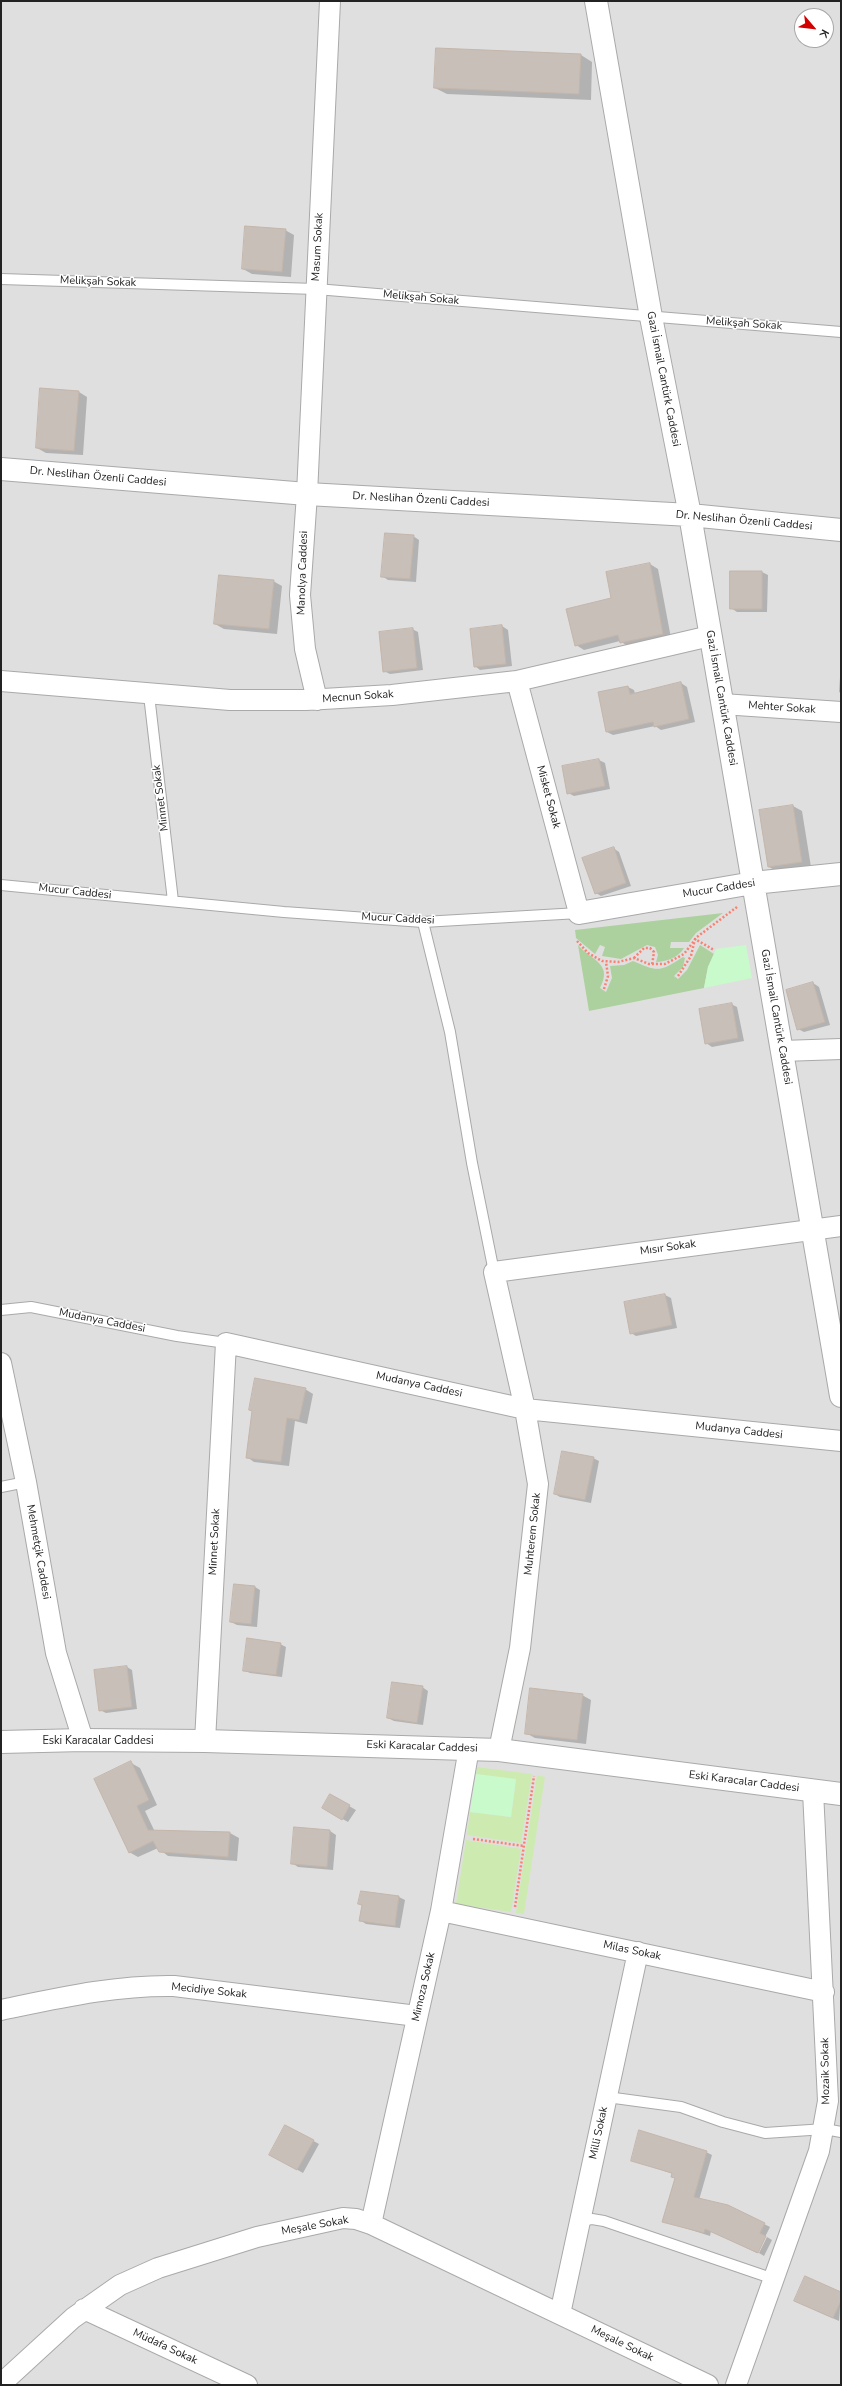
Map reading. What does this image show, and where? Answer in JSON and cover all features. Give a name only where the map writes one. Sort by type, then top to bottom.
[{"type":"street","name":"Masum Sokak","points":[[307,494],[330,1]]},
{"type":"street","name":"Gazi İsmail Cantürk Caddesi","points":[[596,1],[651,317],[690,515],[841,1396]]},
{"type":"street","name":"Dr. Neslihan Özenli Caddesi","points":[[1,469],[307,494],[690,515],[841,530]]},
{"type":"street","name":"Manolya Caddesi","points":[[307,494],[300,595],[301,624],[305,649],[317,700]]},
{"type":"street","name":"Mecnun Sokak","points":[[1,681],[149,695],[230,700],[317,700],[392,695],[518,681],[710,636]]},
{"type":"street","name":"Misket Sokak","points":[[518,681],[578,913]]},
{"type":"street","name":"Mehter Sokak","points":[[722,704],[841,712]]},
{"type":"street","name":"Mucur Caddesi","points":[[578,913],[841,874]]},
{"type":"street","points":[[782,1051],[841,1049]]},
{"type":"street","name":"Mısır Sokak","points":[[494,1272],[812,1228],[841,1226]]},
{"type":"street","name":"Muhterem Sokak","points":[[494,1272],[525,1409],[538,1484],[537,1510],[520,1648],[499,1750]]},
{"type":"street","name":"Mudanya Caddesi","points":[[226,1343],[525,1409],[841,1441]]},
{"type":"street","name":"Minnet Sokak","points":[[205,1741],[226,1343]]},
{"type":"street","name":"Mehmetçik Caddesi","points":[[1,1362],[26,1482],[56,1653],[83,1740]]},
{"type":"street","name":"Eski Karacalar Caddesi","points":[[1,1742],[83,1740],[205,1741],[469,1748],[499,1750],[841,1794]]},
{"type":"street","name":"Mimoza Sokak","points":[[370,2224],[441,1912],[469,1748]]},
{"type":"street","name":"Mozaik Sokak","points":[[736,2385],[810,2178],[833,2130],[828,2080],[813,1791]]},
{"type":"street","name":"Milas Sokak","points":[[441,1912],[824,1992]]},
{"type":"street","name":"Milli Sokak","points":[[560,2314],[638,1952]]},
{"type":"street","name":"Mecidiye Sokak","points":[[1,2010],[94,1991],[145,1986],[174,1986],[417,2016]]},
{"type":"street","name":"Meşale Sokak","points":[[1,2384],[84,2310],[120,2285],[158,2268],[257,2237],[343,2218],[356,2219],[370,2224],[708,2385]]},
{"type":"street","name":"Müdafa Sokak","points":[[84,2310],[246,2385]]},
{"type":"lane","name":"Melikşah Sokak","points":[[1,279],[316,289],[841,332]]},
{"type":"lane","name":"Minnet Sokak","points":[[149,695],[173,901]]},
{"type":"lane","name":"Mucur Caddesi","points":[[1,884],[173,901],[423,922],[578,913]]},
{"type":"lane","points":[[423,922],[450,1032],[472,1163],[494,1272]]},
{"type":"lane","name":"Mudanya Caddesi","points":[[1,1310],[30,1307],[178,1336],[226,1343]]},
{"type":"lane","points":[[1,1487],[26,1482]]},
{"type":"lane","points":[[607,2097],[681,2107],[723,2122],[765,2133],[833,2130]]},
{"type":"lane","points":[[580,2221],[592,2219],[604,2221],[774,2280]]},
{"type":"path","points":[[577,941],[588,953],[606,962],[634,958],[652,965],[665,964],[680,957],[695,939],[754,888]]},
{"type":"path","points":[[695,939],[714,950]]},
{"type":"path","points":[[678,976],[691,956],[695,939]]},
{"type":"path","points":[[634,958],[644,948],[650,948],[654,952],[652,965]]},
{"type":"path","points":[[604,989],[608,976],[606,962]]},
{"type":"path","points":[[514,1911],[534,1776]]},
{"type":"path","points":[[454,1836],[524,1846]]},
{"type":"shaded area","points":[[1,1],[841,1],[841,2385],[1,2385]]},
{"type":"green space","points":[[723,913],[696,933],[689,942],[671,942],[670,948],[684,948],[676,956],[660,962],[656,962],[658,955],[655,947],[647,945],[621,959],[602,956],[605,947],[600,945],[595,954],[576,938],[575,930]]},
{"type":"green space","points":[[578,945],[599,963],[602,968],[604,973],[600,988],[606,992],[612,978],[610,966],[624,965],[633,961],[654,969],[659,969],[669,966],[683,957],[685,958],[683,967],[674,976],[678,979],[687,970],[700,945],[714,954],[708,967],[704,988],[589,1011]]},
{"type":"green space","points":[[746,945],[752,978],[704,988],[708,967],[716,949]]},
{"type":"green space","points":[[477,1767],[532,1774],[521,1843],[467,1835],[470,1812],[511,1817],[516,1780],[476,1774]]},
{"type":"green space","points":[[476,1774],[516,1779],[511,1817],[470,1812]]},
{"type":"green space","points":[[537,1775],[545,1777],[524,1914],[516,1913]]},
{"type":"green space","points":[[466,1840],[521,1849],[511,1912],[456,1904]]},
{"type":"building","points":[[436,48],[581,54],[579,94],[434,88]]},
{"type":"building","points":[[245,226],[286,229],[282,272],[242,269]]},
{"type":"building","points":[[40,388],[79,391],[74,451],[36,448]]},
{"type":"building","points":[[385,533],[414,535],[410,579],[381,577]]},
{"type":"building","points":[[650,563],[663,634],[620,643],[618,635],[575,646],[566,609],[611,598],[606,572]]},
{"type":"building","points":[[730,571],[762,571],[762,609],[730,609]]},
{"type":"building","points":[[219,575],[274,580],[269,629],[214,624]]},
{"type":"building","points":[[502,625],[506,664],[474,667],[470,629]]},
{"type":"building","points":[[413,628],[417,668],[383,672],[379,632]]},
{"type":"building","points":[[681,682],[689,719],[654,727],[653,722],[606,732],[598,692],[628,686],[630,694]]},
{"type":"building","points":[[599,759],[605,786],[567,794],[562,766]]},
{"type":"building","points":[[793,805],[802,862],[768,867],[759,810]]},
{"type":"building","points":[[614,847],[626,883],[595,894],[582,858]]},
{"type":"building","points":[[813,982],[825,1022],[797,1030],[786,990]]},
{"type":"building","points":[[732,1003],[738,1038],[705,1044],[699,1009]]},
{"type":"building","points":[[665,1294],[672,1325],[630,1334],[624,1302]]},
{"type":"building","points":[[255,1378],[306,1388],[299,1420],[287,1418],[281,1462],[246,1458],[252,1411],[249,1410]]},
{"type":"building","points":[[562,1451],[594,1457],[585,1500],[554,1494]]},
{"type":"building","points":[[234,1584],[255,1586],[251,1624],[230,1622]]},
{"type":"building","points":[[247,1638],[281,1643],[276,1675],[243,1671]]},
{"type":"building","points":[[127,1666],[132,1707],[99,1711],[94,1670]]},
{"type":"building","points":[[392,1682],[423,1686],[417,1723],[387,1718]]},
{"type":"building","points":[[530,1688],[583,1694],[577,1740],[525,1734]]},
{"type":"building","points":[[131,1761],[149,1800],[137,1806],[148,1830],[230,1832],[228,1857],[159,1852],[153,1841],[129,1853],[94,1779]]},
{"type":"building","points":[[330,1794],[350,1805],[342,1820],[322,1808]]},
{"type":"building","points":[[294,1827],[330,1830],[327,1867],[291,1864]]},
{"type":"building","points":[[361,1891],[399,1896],[395,1926],[359,1921],[362,1905],[358,1904]]},
{"type":"building","points":[[285,2125],[314,2140],[297,2170],[269,2155]]},
{"type":"building","points":[[639,2130],[707,2151],[694,2197],[728,2205],[765,2223],[760,2233],[766,2236],[758,2253],[705,2229],[704,2233],[662,2222],[675,2178],[671,2177],[672,2173],[631,2161]]},
{"type":"building","points":[[805,2276],[841,2292],[841,2301],[833,2318],[794,2301]]}]
